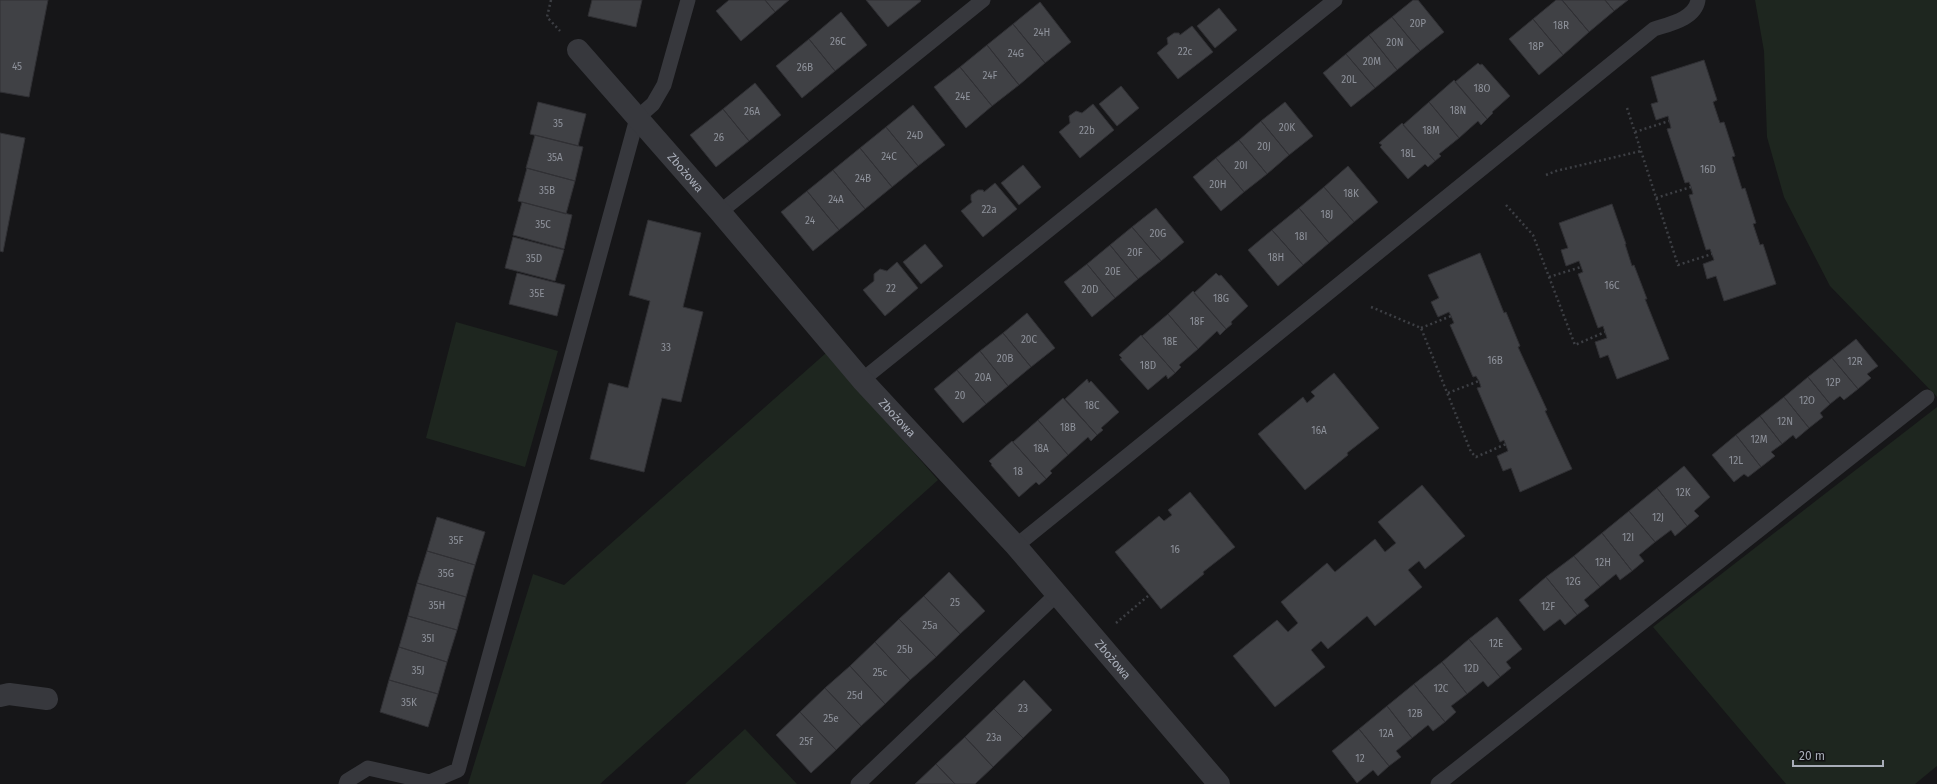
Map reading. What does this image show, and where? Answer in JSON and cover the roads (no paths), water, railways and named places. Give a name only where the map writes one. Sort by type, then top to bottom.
[{"type":"street","name":"Zbożowa","points":[[578,50],[720,212],[862,380],[1016,546],[1219,784]]},
{"type":"street","points":[[0,696],[9,694],[47,699]]},
{"type":"lane","points":[[346,784],[347,780],[368,768],[430,782],[458,770],[637,118],[653,104],[664,85],[688,0]]},
{"type":"lane","points":[[720,212],[983,0]]},
{"type":"lane","points":[[862,380],[1335,0]]},
{"type":"lane","points":[[1016,546],[1654,29],[1680,21],[1697,6],[1698,0]]},
{"type":"lane","points":[[1438,784],[1927,397]]},
{"type":"lane","points":[[858,784],[1057,594]]}]
